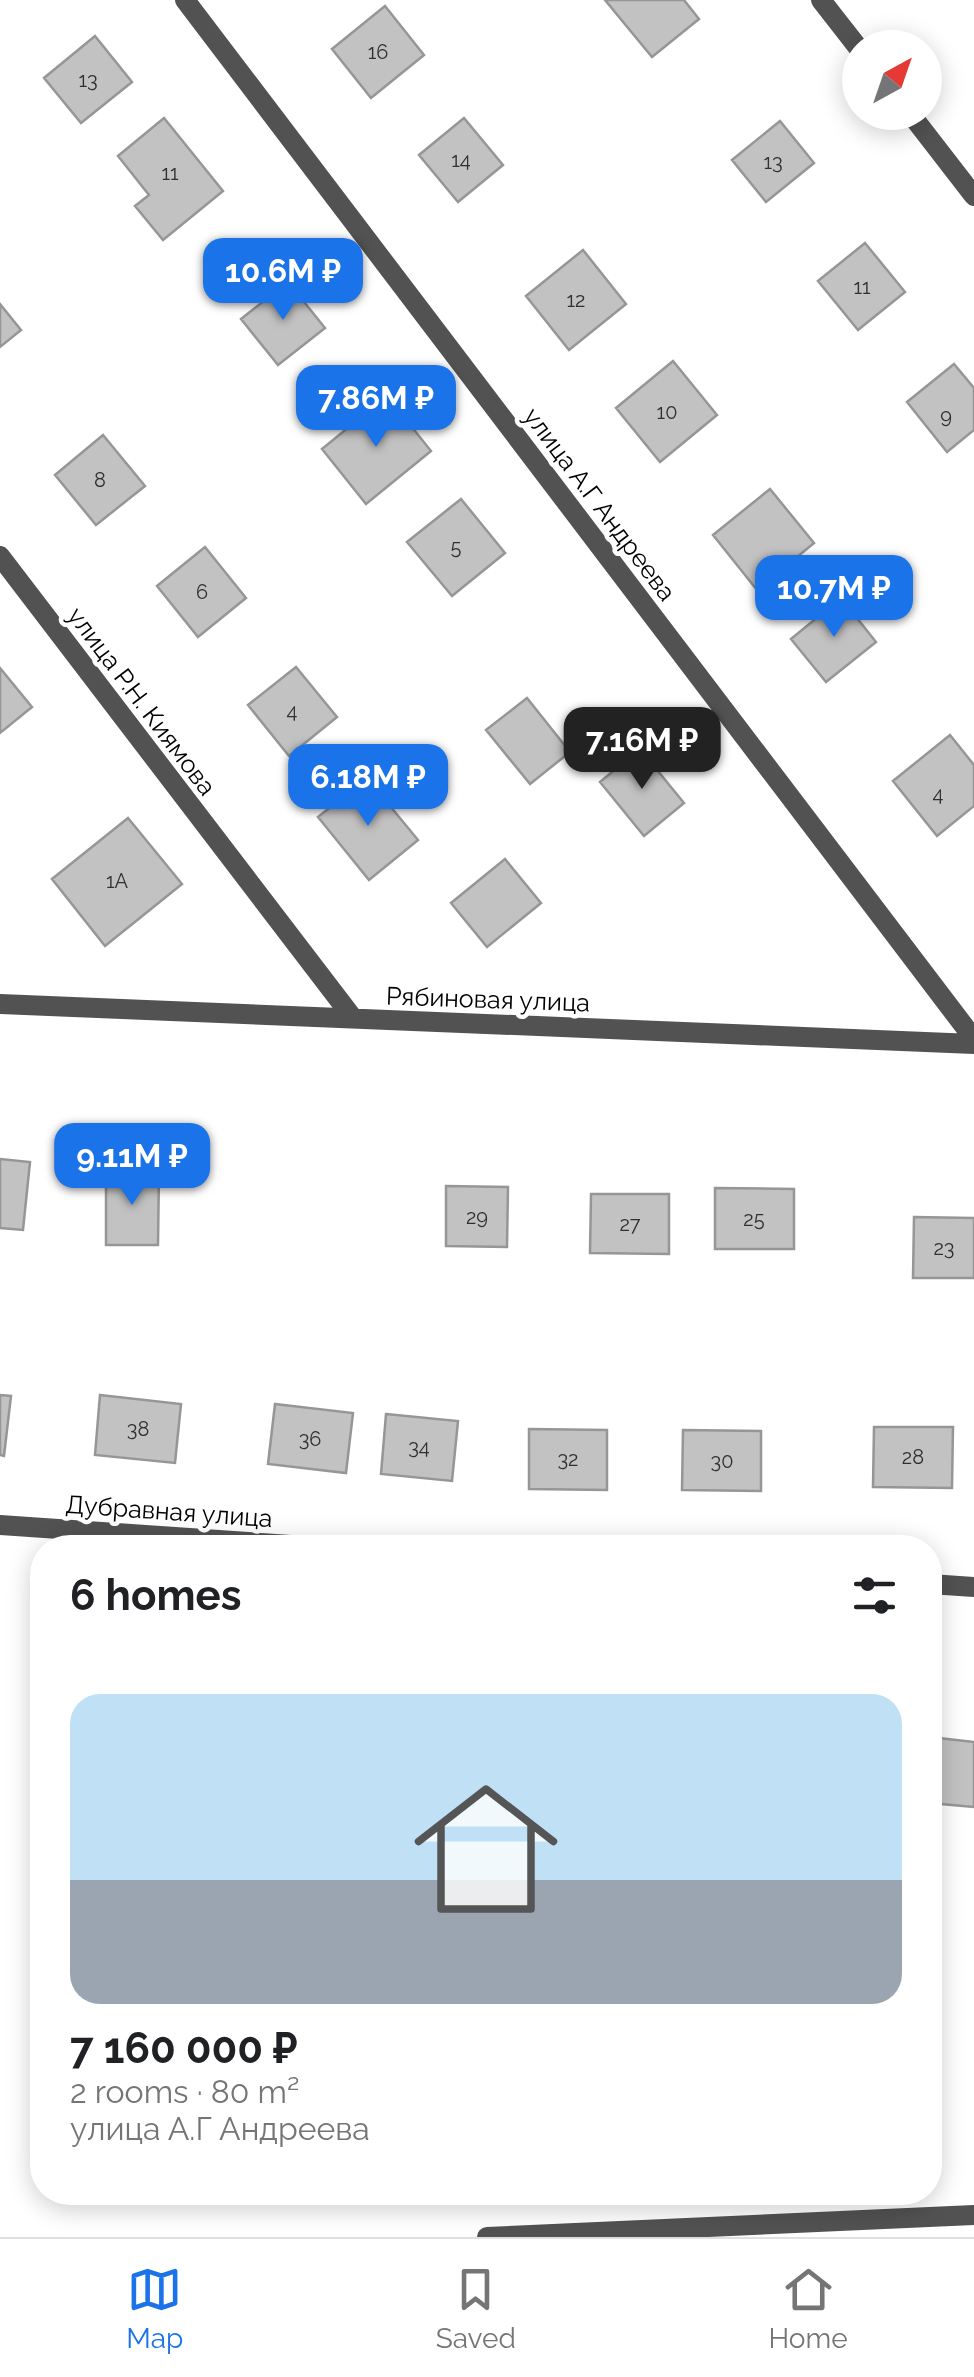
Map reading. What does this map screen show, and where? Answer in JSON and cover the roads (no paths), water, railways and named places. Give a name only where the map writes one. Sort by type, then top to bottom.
[{"type":"street","name":"улица А.Г Андреева","points":[[185,0],[974,1041]]},
{"type":"street","points":[[822,0],[845,30]]},
{"type":"street","points":[[923,130],[974,196]]},
{"type":"street","name":"улица Р.Н. Киямова","points":[[0,556],[353,1018]]},
{"type":"street","name":"Рябиновая улица","points":[[0,1004],[974,1041]]},
{"type":"street","name":"Дубравная улица","points":[[0,1525],[146,1535]]},
{"type":"street","points":[[942,1585],[974,1587]]},
{"type":"street","points":[[487,2237],[974,2215]]}]
